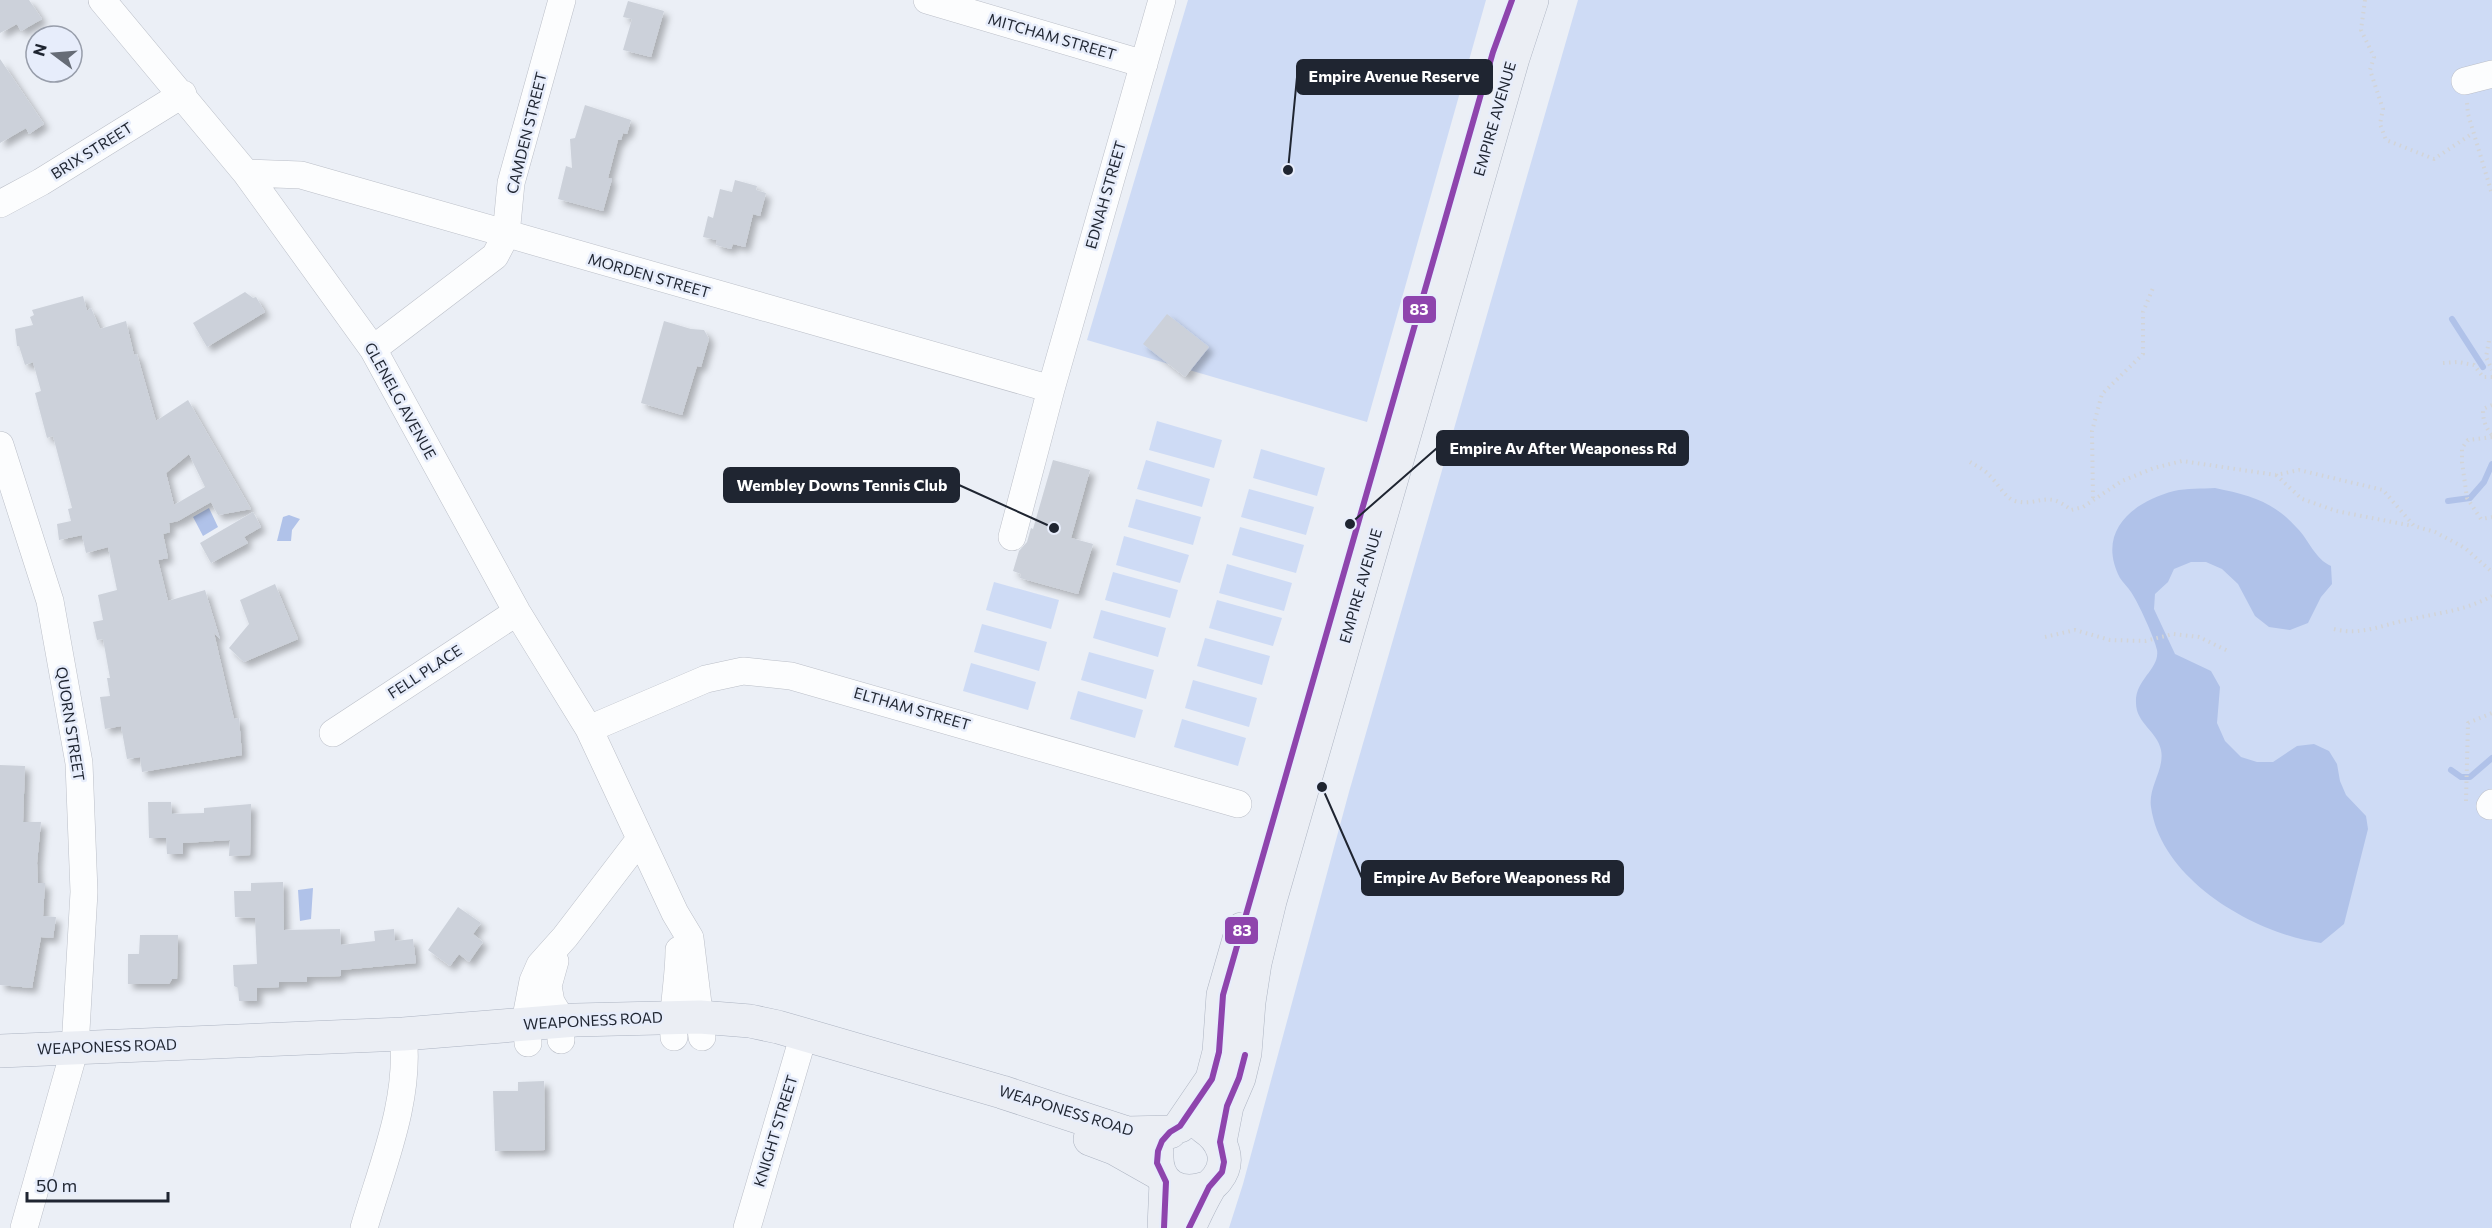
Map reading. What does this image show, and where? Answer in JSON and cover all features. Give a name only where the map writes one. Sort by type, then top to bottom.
[{"type":"main road","name":"EMPIRE AVENUE","points":[[1164,1228],[1163,1178],[1157,1163],[1158,1151],[1162,1141],[1175,1129],[1212,1079],[1219,1052],[1223,995],[1490,63],[1512,0]]},
{"type":"main road","name":"EMPIRE AVENUE","points":[[1189,1228],[1209,1187],[1217,1180],[1224,1162],[1220,1142],[1227,1106],[1239,1078],[1245,1053],[1255,963],[1270,902],[1513,58],[1532,0]]},
{"type":"main road","name":"WEAPONESS ROAD","points":[[0,1069],[72,1058],[404,1045],[560,1031],[687,1027],[750,1021],[802,1043],[1089,1138],[1114,1148],[1163,1178]]},
{"type":"main road","name":"WEAPONESS ROAD","points":[[802,1043],[1002,1092],[1127,1133],[1175,1129]]},
{"type":"main road","name":"WEAPONESS ROAD","points":[[0,1051],[72,1058]]},
{"type":"main road","points":[[1175,1129],[1191,1125],[1203,1127],[1213,1133],[1220,1142]]},
{"type":"main road","points":[[1163,1178],[1179,1191],[1194,1192],[1209,1187]]},
{"type":"street","name":"GLENELG AVENUE","points":[[102,0],[183,94],[246,173],[373,350],[517,612],[590,729],[675,913],[679,941],[679,976],[687,1027]]},
{"type":"street","name":"CAMDEN STREET","points":[[373,350],[495,256],[506,235],[511,183],[562,0]]},
{"type":"street","name":"MITCHAM STREET","points":[[927,0],[1143,64]]},
{"type":"street","name":"EDNAH STREET","points":[[1012,537],[1051,389],[1162,0]]},
{"type":"street","points":[[2465,81],[2492,74]]},
{"type":"street","name":"BRIX STREET","points":[[0,204],[41,182],[183,94]]},
{"type":"street","name":"MORDEN STREET","points":[[246,173],[301,175],[1051,389]]},
{"type":"street","name":"QUORN STREET","points":[[0,445],[50,601],[79,763],[84,892],[72,1058],[24,1228]]},
{"type":"street","name":"FELL PLACE","points":[[333,733],[517,612]]},
{"type":"street","name":"ELTHAM STREET","points":[[590,729],[706,679],[743,671],[791,676],[1238,804]]},
{"type":"street","points":[[527,1034],[533,981],[540,965],[565,938],[640,839]]},
{"type":"street","points":[[560,1031],[559,1015],[551,1002],[548,986],[551,971],[565,938]]},
{"type":"street","name":"KNIGHT STREET","points":[[747,1228],[802,1043]]},
{"type":"street","points":[[364,1228],[401,1101],[404,1045]]},
{"type":"path","points":[[2365,0],[2361,30],[2374,57],[2370,70],[2383,109],[2380,124],[2386,140],[2434,159],[2473,133]]},
{"type":"path","points":[[2465,81],[2468,114],[2492,194]]},
{"type":"path","points":[[2093,499],[2092,431],[2102,393],[2143,354],[2143,312],[2152,288]]},
{"type":"path","points":[[2489,341],[2486,357],[2492,370]]},
{"type":"path","points":[[2443,363],[2458,362],[2474,365],[2483,377],[2492,377]]},
{"type":"path","points":[[2492,405],[2483,409],[2486,428],[2492,436],[2468,440],[2462,448],[2468,499],[2481,519],[2492,517]]},
{"type":"path","points":[[1970,462],[1988,473],[2011,500],[2023,503],[2038,499],[2060,500],[2071,510],[2083,507],[2122,481],[2154,468],[2182,461],[2276,475],[2299,470],[2383,490],[2414,526]]},
{"type":"path","points":[[2276,475],[2302,499],[2336,511],[2434,532],[2465,548],[2492,572]]},
{"type":"path","points":[[2334,629],[2348,633],[2370,631],[2405,620],[2469,608],[2492,596]]},
{"type":"path","points":[[2045,638],[2075,630],[2110,640],[2145,641],[2173,634],[2199,637],[2228,651]]},
{"type":"path","points":[[2482,803],[2467,782],[2468,723],[2492,713]]},
{"type":"shaded area","points":[[1188,0],[1486,0],[1367,422],[1087,340]]},
{"type":"shaded area","points":[[1578,0],[2492,0],[2492,1228],[1229,1228],[1243,1184],[1349,792]]},
{"type":"shaded area","points":[[1157,421],[1222,440],[1214,468],[1149,450]]},
{"type":"shaded area","points":[[1261,449],[1325,468],[1317,496],[1253,478]]},
{"type":"shaded area","points":[[1146,460],[1210,479],[1202,507],[1137,489]]},
{"type":"shaded area","points":[[2215,488],[2260,500],[2279,511],[2301,533],[2321,559],[2331,566],[2332,584],[2321,597],[2308,623],[2290,630],[2269,627],[2255,616],[2238,584],[2222,569],[2206,562],[2191,562],[2174,569],[2168,582],[2155,594],[2154,609],[2175,654],[2211,671],[2220,687],[2217,723],[2225,741],[2241,757],[2257,762],[2273,762],[2297,746],[2314,744],[2329,751],[2337,764],[2340,781],[2346,795],[2366,816],[2368,829],[2344,924],[2321,943],[2295,938],[2268,928],[2215,899],[2192,880],[2172,858],[2158,833],[2151,807],[2152,792],[2161,764],[2161,750],[2159,743],[2139,716],[2136,703],[2139,687],[2155,663],[2157,650],[2138,604],[2120,578],[2114,562],[2112,547],[2115,533],[2122,521],[2144,503],[2174,491]]},
{"type":"shaded area","points":[[1249,489],[1314,507],[1306,535],[1241,517]]},
{"type":"shaded area","points":[[1136,499],[1201,517],[1193,545],[1128,527]]},
{"type":"shaded area","points":[[209,508],[218,527],[203,536],[193,517]]},
{"type":"shaded area","points":[[289,515],[300,519],[292,530],[291,541],[277,541],[283,517]]},
{"type":"shaded area","points":[[1240,527],[1304,545],[1296,573],[1232,555]]},
{"type":"shaded area","points":[[1124,536],[1189,555],[1180,583],[1116,565]]},
{"type":"shaded area","points":[[1227,564],[1292,583],[1284,611],[1219,593]]},
{"type":"shaded area","points":[[1113,572],[1178,590],[1170,618],[1105,600]]},
{"type":"shaded area","points":[[994,582],[1059,600],[1051,629],[986,610]]},
{"type":"shaded area","points":[[1217,600],[1282,618],[1273,646],[1209,628]]},
{"type":"shaded area","points":[[1101,610],[1166,628],[1158,657],[1093,638]]},
{"type":"shaded area","points":[[982,624],[1047,642],[1039,671],[974,652]]},
{"type":"shaded area","points":[[1205,638],[1270,656],[1262,685],[1197,666]]},
{"type":"shaded area","points":[[1089,652],[1154,670],[1146,699],[1081,680]]},
{"type":"shaded area","points":[[971,663],[1036,682],[1028,710],[963,691]]},
{"type":"shaded area","points":[[1193,680],[1257,698],[1249,727],[1185,708]]},
{"type":"shaded area","points":[[1078,691],[1143,710],[1135,738],[1070,719]]},
{"type":"shaded area","points":[[1182,719],[1246,738],[1238,766],[1174,747]]},
{"type":"shaded area","points":[[313,888],[311,919],[300,921],[298,890]]},
{"type":"building","points":[[0,0],[29,0],[42,19],[33,24],[24,24],[24,29],[21,31],[17,24],[0,33]]},
{"type":"building","points":[[628,1],[664,11],[651,57],[623,50],[632,19],[623,17]]},
{"type":"building","points":[[0,59],[44,124],[29,134],[26,128],[0,143]]},
{"type":"building","points":[[585,105],[631,120],[627,134],[623,133],[621,140],[618,140],[608,178],[612,179],[603,211],[558,199],[566,166],[572,168],[570,139],[575,138]]},
{"type":"building","points":[[735,180],[757,186],[756,190],[766,193],[760,216],[753,214],[745,247],[733,244],[731,249],[716,245],[717,240],[703,237],[708,216],[713,218],[720,189],[732,192]]},
{"type":"building","points":[[245,292],[253,298],[256,297],[265,312],[207,347],[193,323]]},
{"type":"building","points":[[83,296],[87,311],[91,308],[100,329],[126,321],[134,355],[137,354],[156,421],[188,400],[251,509],[218,515],[211,502],[178,521],[169,523],[170,532],[163,534],[168,558],[158,560],[168,601],[205,590],[220,639],[214,633],[234,719],[239,718],[242,755],[142,772],[140,757],[127,759],[121,726],[105,729],[100,697],[110,696],[107,678],[110,678],[103,639],[97,640],[93,622],[103,620],[98,595],[117,590],[108,547],[86,553],[82,535],[59,540],[57,524],[71,521],[68,509],[72,508],[53,436],[47,438],[35,393],[41,391],[33,362],[25,365],[19,346],[17,346],[15,329],[33,325],[30,317],[34,315],[32,310]],"holes":[[[189,454],[205,487],[174,505],[166,473]]]},
{"type":"building","points":[[1167,314],[1209,347],[1185,377],[1143,344]]},
{"type":"building","points":[[664,321],[691,329],[704,330],[709,339],[701,367],[697,366],[682,415],[641,403]]},
{"type":"building","points":[[1053,460],[1090,470],[1071,538],[1093,544],[1078,594],[1020,578],[1021,574],[1013,571],[1019,551],[1027,542],[1031,528],[1033,529]]},
{"type":"building","points":[[253,512],[261,527],[244,537],[248,543],[211,563],[200,543]]},
{"type":"building","points":[[275,584],[298,639],[244,662],[229,648],[249,624],[240,600]]},
{"type":"building","points":[[0,765],[25,766],[23,822],[41,822],[37,863],[38,883],[45,883],[43,916],[56,917],[53,938],[41,937],[32,988],[0,985]]},
{"type":"building","points":[[148,802],[171,802],[172,814],[204,813],[204,808],[251,804],[250,855],[229,856],[230,840],[183,843],[183,854],[167,854],[166,838],[149,838]]},
{"type":"building","points":[[283,882],[284,930],[340,929],[341,945],[375,941],[374,931],[394,929],[395,941],[413,939],[416,963],[341,970],[341,976],[307,977],[307,982],[279,982],[279,987],[257,988],[257,1001],[239,1001],[238,988],[234,986],[233,965],[257,964],[255,918],[235,917],[234,891],[251,891],[251,883]]},
{"type":"building","points":[[458,907],[481,923],[473,934],[483,942],[469,962],[459,954],[450,966],[428,950]]},
{"type":"building","points":[[140,935],[178,935],[177,979],[172,979],[169,984],[128,984],[128,954],[139,954]]},
{"type":"building","points":[[544,1081],[545,1150],[495,1151],[493,1091],[518,1091],[518,1082]]},
{"type":"waterway","points":[[2452,319],[2483,367]]},
{"type":"waterway","points":[[2448,501],[2470,498],[2484,482],[2492,464]]},
{"type":"waterway","points":[[2451,770],[2461,777],[2470,777],[2492,758]]},
{"type":"transit line","name":"83","points":[[1164,1228],[1166,1182],[1157,1163],[1158,1151],[1162,1141],[1180,1126],[1212,1079],[1219,1052],[1223,995],[1493,52],[1512,0]]},
{"type":"transit line","name":"83","points":[[1189,1228],[1209,1187],[1222,1172],[1224,1162],[1220,1142],[1227,1106],[1239,1078],[1245,1055]]},
{"type":"place","name":"Empire Avenue Reserve","points":[[1288,170]]},
{"type":"place","name":"Empire Av After Weaponess Rd","points":[[1350,524]]},
{"type":"place","name":"Wembley Downs Tennis Club","points":[[1054,528]]},
{"type":"place","name":"Empire Av Before Weaponess Rd","points":[[1322,787]]}]
